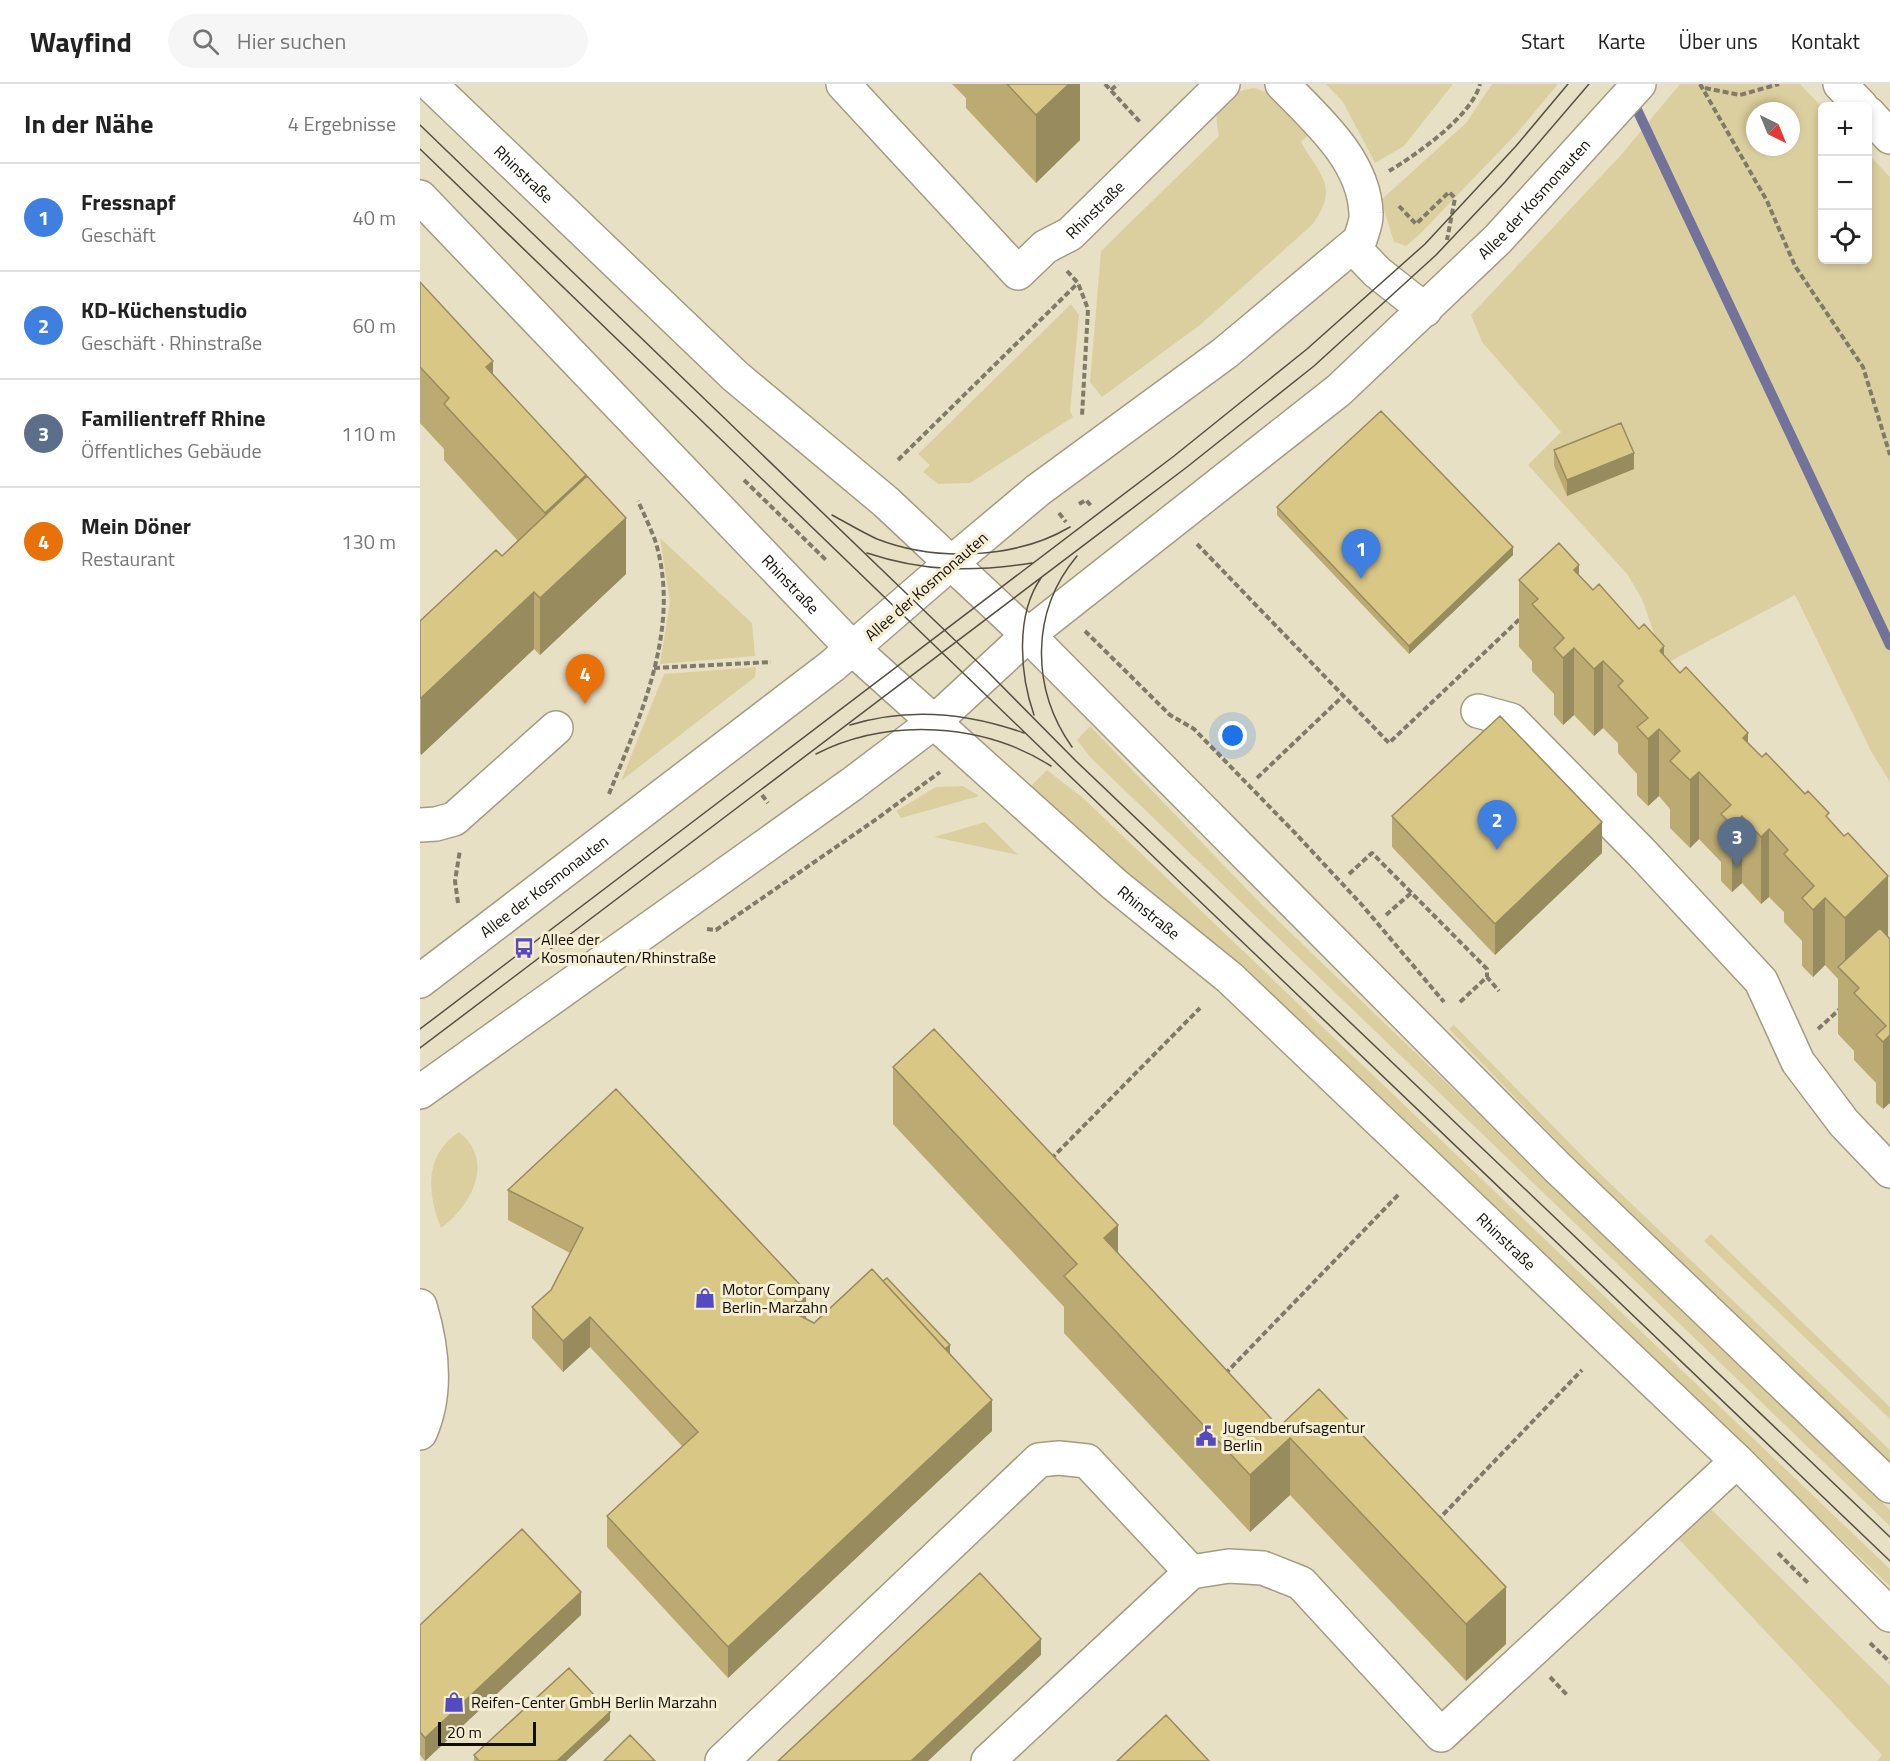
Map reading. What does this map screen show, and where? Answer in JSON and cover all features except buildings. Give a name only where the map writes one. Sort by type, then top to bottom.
[{"type":"main road","name":"Rhinstraße","points":[[430,84],[735,376],[886,502],[1028,635],[1558,1168],[1890,1486]]},
{"type":"main road","name":"Rhinstraße","points":[[843,84],[1018,273],[1045,247],[1070,234],[1223,84]]},
{"type":"main road","points":[[1282,84],[1368,182],[1367,215],[1360,240],[1354,248],[1377,272],[1425,310]]},
{"type":"main road","name":"Allee der Kosmonauten","points":[[420,1092],[852,784],[934,722],[1028,635],[1329,398],[1498,239],[1639,84]]},
{"type":"main road","points":[[1840,84],[1857,102]]},
{"type":"main road","points":[[1872,117],[1890,137]]},
{"type":"main road","name":"Rhinstraße","points":[[420,197],[853,650],[1114,884],[1230,978],[1737,1461],[1890,1615]]},
{"type":"main road","name":"Allee der Kosmonauten","points":[[420,981],[853,650],[1038,490],[1225,353],[1354,248]]},
{"type":"main road","points":[[1478,711],[1511,720],[1642,853],[1761,981],[1798,1062],[1844,1123],[1890,1171]]},
{"type":"main road","points":[[420,825],[454,819],[556,728]]},
{"type":"main road","points":[[420,1306],[427,1328],[432,1376],[424,1423],[420,1433]]},
{"type":"main road","points":[[722,1761],[1039,1460],[1059,1458],[1087,1461],[1191,1572]]},
{"type":"main road","points":[[988,1761],[1191,1572],[1229,1566],[1263,1568],[1301,1583],[1441,1735],[1737,1461]]},
{"type":"path","points":[[1105,84],[1145,126]]},
{"type":"path","points":[[1111,90],[1118,84]]},
{"type":"path","points":[[1449,192],[1416,224],[1368,182],[1428,146],[1459,117],[1480,84]]},
{"type":"path","points":[[1700,84],[1705,88],[1767,201],[1795,266],[1863,367],[1890,455]]},
{"type":"path","points":[[1705,88],[1740,95],[1779,84]]},
{"type":"path","points":[[898,460],[1078,283],[1088,309],[1082,417]]},
{"type":"path","points":[[744,480],[827,561]]},
{"type":"path","points":[[1077,505],[1086,500],[1092,507]]},
{"type":"path","points":[[607,798],[652,682],[664,612],[655,540],[638,501]]},
{"type":"path","points":[[1060,515],[1069,510]]},
{"type":"path","points":[[1194,541],[1389,742],[1531,609]]},
{"type":"path","points":[[654,668],[771,662]]},
{"type":"path","points":[[1137,681],[1170,715],[1194,729],[1296,834],[1362,905],[1451,1010]]},
{"type":"path","points":[[1257,778],[1343,696]]},
{"type":"path","points":[[1349,874],[1372,854],[1487,969],[1487,977],[1499,991]]},
{"type":"path","points":[[455,881],[458,903]]},
{"type":"path","points":[[1386,915],[1411,892]]},
{"type":"path","points":[[1460,1002],[1487,977]]},
{"type":"path","points":[[1810,1036],[1843,1006]]},
{"type":"path","points":[[1049,1160],[1200,1008]]},
{"type":"path","points":[[1220,1378],[1399,1194]]},
{"type":"path","points":[[1436,1522],[1582,1370]]},
{"type":"shaded area","points":[[1326,84],[1453,84],[1404,146],[1375,163],[1343,102]]},
{"type":"shaded area","points":[[1492,84],[1558,84],[1517,133],[1420,234],[1406,246],[1394,242],[1381,200],[1466,123]]},
{"type":"shaded area","points":[[1680,84],[1800,84],[1818,103],[1818,264],[1872,264],[1872,158],[1890,177],[1890,782],[1872,753],[1795,595],[1667,663],[1663,659],[1642,599],[1627,574],[1528,465],[1561,432],[1482,342],[1471,315],[1621,155]]},
{"type":"shaded area","points":[[1254,88],[1274,95],[1309,134],[1301,142],[1324,182],[1326,191],[1321,211],[1313,224],[1200,325],[1102,397],[1090,382],[1101,251],[1219,136],[1217,115],[1222,102],[1235,93]]},
{"type":"shaded area","points":[[1071,304],[1079,315],[1070,411],[1073,417],[970,483],[938,484],[923,472],[930,465],[918,454]]},
{"type":"shaded area","points":[[660,538],[752,623],[755,656],[660,664],[670,602]]},
{"type":"shaded area","points":[[756,667],[755,677],[621,781],[664,674]]},
{"type":"shaded area","points":[[1090,726],[1264,907],[1890,1510],[1890,1526],[1090,757],[1077,740]]},
{"type":"shaded area","points":[[1047,770],[1083,798],[1890,1569],[1890,1586],[1278,1001],[1089,839],[1031,786]]},
{"type":"shaded area","points":[[963,786],[979,796],[901,818],[896,811],[936,787]]},
{"type":"shaded area","points":[[985,822],[1018,855],[934,837]]},
{"type":"shaded area","points":[[1454,1025],[1594,1168],[1890,1450],[1890,1463],[1588,1173],[1449,1029]]},
{"type":"shaded area","points":[[459,1132],[470,1144],[476,1156],[475,1183],[462,1208],[441,1228],[431,1188],[434,1163],[439,1152]]},
{"type":"shaded area","points":[[1711,1234],[1890,1407],[1890,1419],[1704,1241]]},
{"type":"shaded area","points":[[1710,1508],[1890,1686],[1890,1761],[1877,1761],[1882,1755],[1674,1534]]},
{"type":"waterway","points":[[1631,97],[1890,645]]},
{"type":"tram line","points":[[420,1029],[1174,456],[1307,349],[1425,244],[1516,146],[1568,84]]},
{"type":"tram line","points":[[420,1048],[1187,467],[1314,366],[1436,255],[1505,182],[1589,84]]},
{"type":"tram line","points":[[420,125],[988,672],[1076,761],[1890,1537]]},
{"type":"tram line","points":[[420,149],[1189,891],[1890,1561]]},
{"type":"tram line","points":[[832,515],[877,539],[924,551],[950,554],[975,554],[1025,546],[1049,538],[1070,527]]},
{"type":"tram line","points":[[867,553],[909,564],[949,569],[989,568],[1032,563]]},
{"type":"tram line","points":[[1072,747],[1049,701],[1043,676],[1042,651],[1044,626],[1051,601],[1062,578],[1077,556]]},
{"type":"tram line","points":[[1034,715],[1026,682],[1022,645],[1027,609],[1041,578]]},
{"type":"tram line","points":[[850,725],[894,716],[938,715],[981,721],[1024,733]]},
{"type":"tram line","points":[[816,754],[844,742],[874,734],[905,730],[936,730],[996,741],[1025,752],[1051,766]]},
{"type":"place","name":"Fressnapf","points":[[1361,579]]},
{"type":"place","name":"Mein Döner","points":[[585,704]]},
{"type":"place","name":"KD-Küchenstudio","points":[[1497,850]]},
{"type":"place","name":"Familientreff Rhine","points":[[1737,867]]},
{"type":"place","name":"Allee der Kosmonauten/Rhinstraße","points":[[524,948]]},
{"type":"place","name":"Motor Company Berlin-Marzahn","points":[[705,1298]]},
{"type":"place","name":"Jugendberufsagentur Berlin","points":[[1206,1436]]},
{"type":"place","name":"Reifen-Center GmbH Berlin Marzahn","points":[[454,1702]]}]
